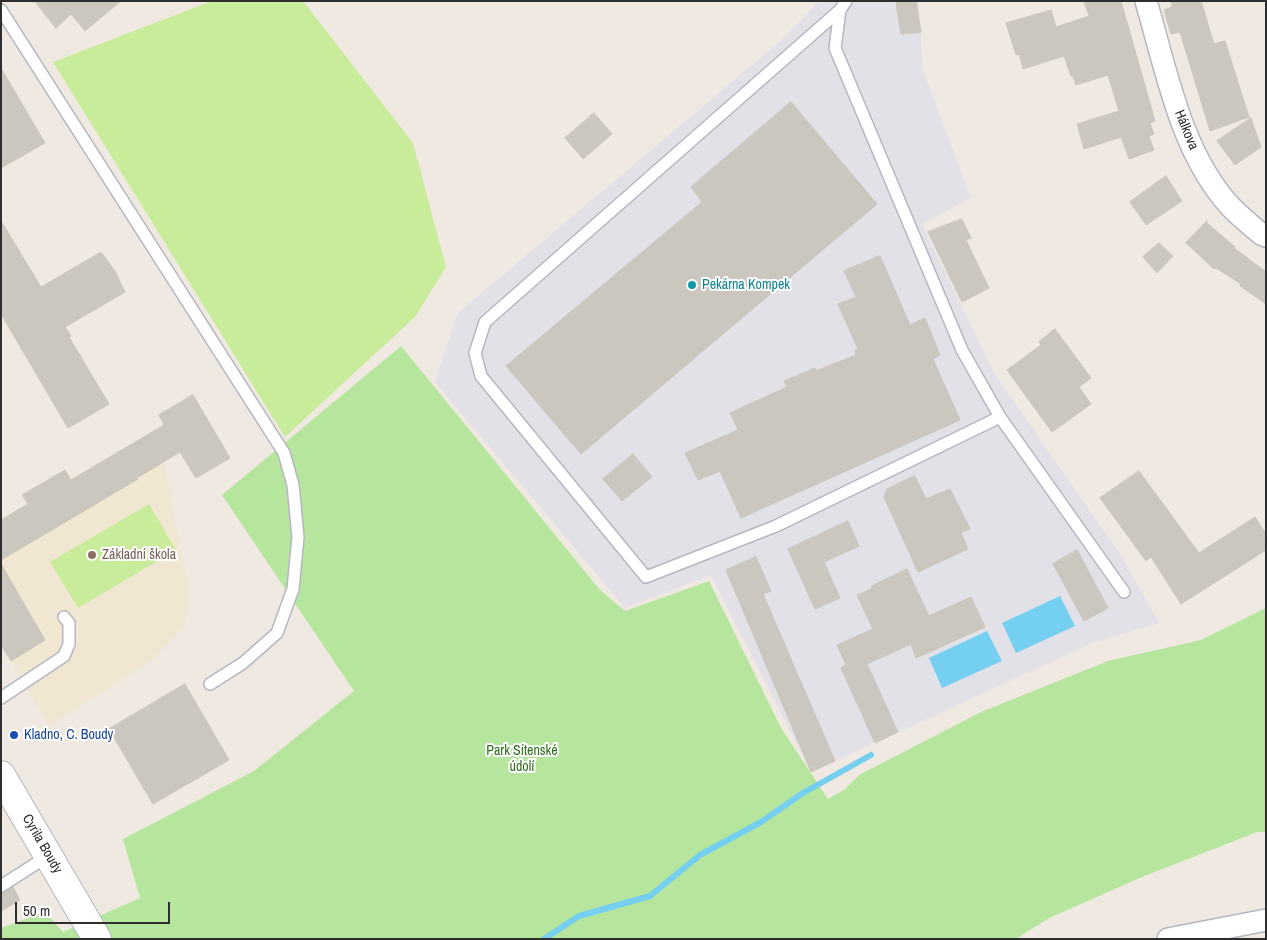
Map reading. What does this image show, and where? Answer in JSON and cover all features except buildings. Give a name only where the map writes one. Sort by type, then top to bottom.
[{"type":"street","name":"Hálkova","points":[[1146,1],[1188,140],[1206,174],[1230,206],[1261,234],[1266,236]]},
{"type":"street","name":"Cyrila Boudy","points":[[1,775],[97,939]]},
{"type":"street","points":[[1168,939],[1266,920]]},
{"type":"lane","points":[[843,6],[485,322],[475,353],[481,376],[646,577],[776,526],[1000,417]]},
{"type":"lane","points":[[843,6],[835,48],[962,350],[1000,417],[1124,592]]},
{"type":"lane","points":[[1,10],[284,453],[293,484],[298,537],[293,589],[277,633],[243,663],[210,684]]},
{"type":"lane","points":[[1,698],[64,656],[68,644],[69,623],[64,617]]},
{"type":"lane","points":[[1,886],[49,856]]},
{"type":"shaded area","points":[[819,1],[918,1],[923,70],[971,198],[922,224],[994,373],[1122,557],[1159,623],[1095,642],[811,772],[711,575],[625,608],[435,382],[458,313],[784,38]]},
{"type":"shaded area","name":"Základní škola","points":[[193,395],[230,457],[196,478],[179,450],[164,461],[189,591],[184,627],[151,661],[49,726],[1,645],[1,520],[28,504],[22,495],[65,470],[71,479],[165,426],[159,415]]},
{"type":"green space","points":[[212,1],[303,1],[413,143],[446,267],[415,317],[285,437],[53,62]]},
{"type":"green space","name":"Park Sítenské údolí","points":[[401,346],[600,590],[625,611],[709,581],[781,728],[828,799],[844,790],[859,775],[981,712],[1108,661],[1201,640],[1266,608],[1266,832],[1257,832],[1142,877],[1049,918],[1016,939],[1,939],[1,928],[45,912],[63,932],[140,898],[123,839],[254,771],[354,691],[222,495]]},
{"type":"green space","points":[[149,504],[176,550],[78,608],[50,562]]},
{"type":"water","points":[[1060,596],[1075,626],[1016,653],[1002,623]]},
{"type":"water","points":[[987,631],[1002,661],[942,688],[929,658]]},
{"type":"waterway","points":[[544,939],[579,916],[650,896],[700,855],[761,822],[803,793],[871,755]]},
{"type":"place","name":"Pekárna Kompek","points":[[692,285]]},
{"type":"place","name":"Základní škola","points":[[92,555]]},
{"type":"place","name":"Kladno, C. Boudy","points":[[14,735]]}]
